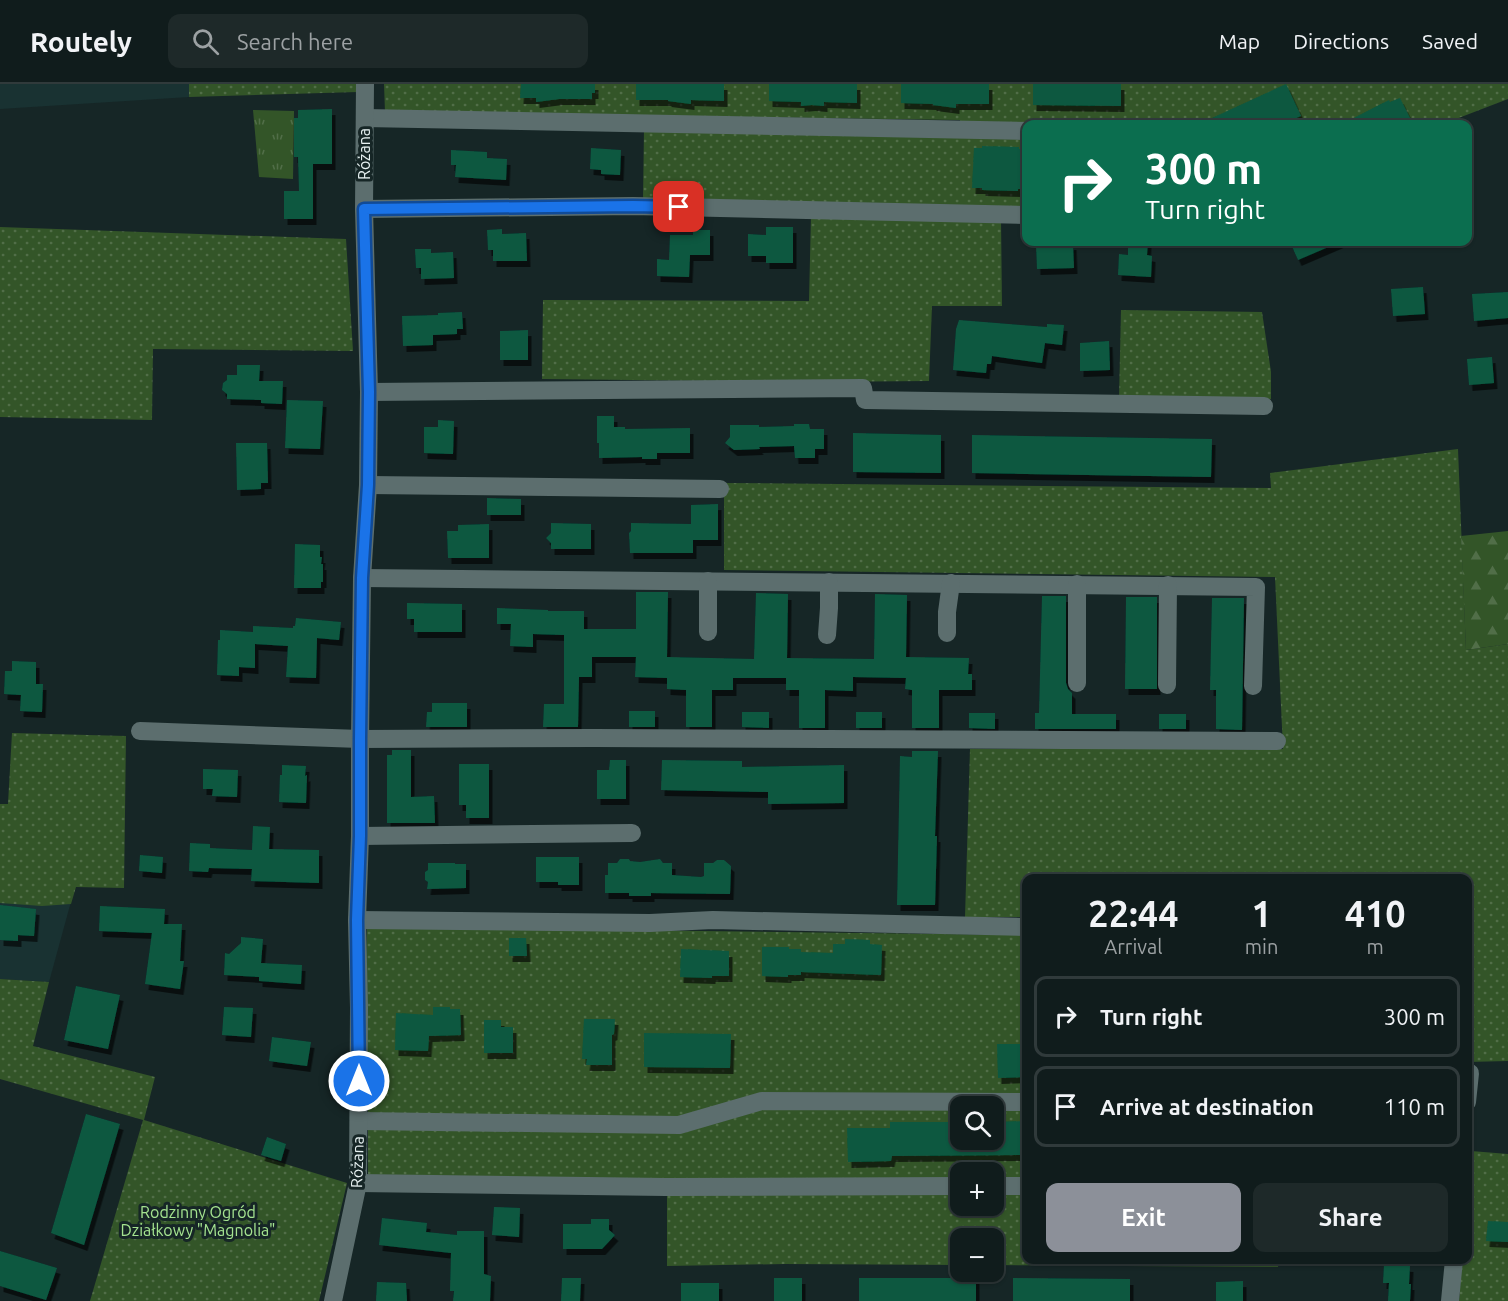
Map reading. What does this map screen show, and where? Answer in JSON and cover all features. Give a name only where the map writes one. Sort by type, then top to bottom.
[{"type":"street","name":"Różana","points":[[333,1301],[358,1183],[357,920],[362,578],[368,485],[369,392],[364,209],[365,84]]},
{"type":"street","points":[[365,118],[1022,131]]},
{"type":"street","points":[[364,209],[633,206],[1022,216]]},
{"type":"street","points":[[369,392],[864,388],[865,400],[1264,406]]},
{"type":"street","points":[[368,485],[720,489]]},
{"type":"street","points":[[362,578],[1256,587],[1253,686]]},
{"type":"street","points":[[708,581],[708,632]]},
{"type":"street","points":[[827,635],[829,582]]},
{"type":"street","points":[[947,633],[951,583]]},
{"type":"street","points":[[1077,585],[1077,683]]},
{"type":"street","points":[[1167,685],[1168,585]]},
{"type":"street","points":[[140,731],[360,739],[1277,741]]},
{"type":"street","points":[[360,836],[632,833]]},
{"type":"street","points":[[357,920],[650,923],[713,920],[1022,927]]},
{"type":"street","points":[[359,1121],[679,1125],[762,1101],[1022,1102]]},
{"type":"street","points":[[358,1183],[666,1187],[950,1186]]},
{"type":"street","points":[[1004,1186],[1022,1186]]},
{"type":"street","points":[[1450,1301],[1454,1264]]},
{"type":"shaded area","points":[[0,84],[189,84],[189,97],[0,109]]},
{"type":"shaded area","points":[[0,885],[75,887],[49,982],[0,979]]},
{"type":"green space","points":[[189,84],[358,84],[358,92],[189,97]]},
{"type":"green space","points":[[384,84],[1508,84],[1508,99],[1453,120],[1022,120],[1022,210],[643,201],[644,129],[961,135],[960,120],[385,112]]},
{"type":"green space","points":[[253,110],[294,111],[293,179],[259,177]]},
{"type":"green space","points":[[811,216],[1001,219],[1002,306],[932,306],[929,381],[542,379],[543,300],[809,301]]},
{"type":"green space","points":[[0,227],[346,239],[353,351],[153,349],[152,420],[0,417]]},
{"type":"green space","points":[[1121,310],[1262,312],[1271,372],[1271,399],[1119,399]]},
{"type":"green space","points":[[1458,449],[1466,650],[1508,644],[1508,1061],[1472,1062],[1472,874],[1022,874],[1022,917],[965,917],[970,749],[1283,749],[1275,577],[724,570],[724,483],[1271,488],[1270,473]]},
{"type":"green space","points":[[1508,531],[1508,644],[1466,650],[1461,536]]},
{"type":"green space","points":[[12,733],[126,736],[124,888],[76,887],[71,904],[42,906],[0,903],[0,804],[8,804]]},
{"type":"green space","points":[[367,927],[1022,935],[1022,1264],[1278,1264],[1278,1267],[1004,1265],[1004,1228],[950,1228],[950,1265],[667,1266],[667,1180],[368,1179],[365,1004]]},
{"type":"green space","name":"Rodzinny Ogród Działkowy \"Magnolia\"","points":[[0,979],[49,982],[33,1046],[155,1077],[144,1120],[347,1183],[319,1301],[90,1301],[143,1120],[0,1079]]},
{"type":"green space","points":[[1472,1151],[1508,1154],[1508,1301],[1459,1301],[1462,1264],[1472,1264]]},
{"type":"building","points":[[521,84],[595,84],[595,93],[592,93],[592,99],[536,102],[536,98],[520,98]]},
{"type":"building","points":[[636,84],[724,84],[724,101],[691,100],[691,104],[668,100],[636,100]]},
{"type":"building","points":[[769,84],[857,84],[857,103],[824,102],[824,106],[801,106],[801,102],[769,101]]},
{"type":"building","points":[[901,84],[989,84],[989,104],[956,104],[956,108],[933,104],[901,103]]},
{"type":"building","points":[[1033,84],[1121,84],[1121,106],[1033,105]]},
{"type":"building","points":[[1286,84],[1301,116],[1292,120],[1208,120]]},
{"type":"building","points":[[1400,98],[1410,118],[1406,120],[1350,120],[1389,100],[1390,102]]},
{"type":"building","points":[[332,109],[332,164],[313,164],[313,219],[284,219],[284,191],[299,191],[298,157],[294,157],[294,118],[298,118],[298,110]]},
{"type":"building","points":[[982,146],[1022,149],[1022,189],[1018,191],[972,188],[974,148],[982,148]]},
{"type":"building","points":[[591,148],[621,150],[620,175],[601,174],[601,170],[590,169]]},
{"type":"building","points":[[451,150],[487,152],[487,158],[507,159],[506,180],[455,177],[456,165],[451,165]]},
{"type":"building","points":[[766,227],[793,227],[793,263],[766,263],[766,256],[748,256],[748,234],[766,235]]},
{"type":"building","points":[[502,229],[502,234],[526,233],[527,261],[493,261],[493,250],[488,250],[487,230]]},
{"type":"building","points":[[693,230],[710,230],[710,255],[690,255],[689,277],[657,276],[657,259],[669,260],[670,235],[693,235]]},
{"type":"building","points":[[1036,246],[1073,246],[1074,268],[1037,269]]},
{"type":"building","points":[[1128,246],[1148,246],[1147,255],[1152,256],[1151,277],[1118,275],[1119,254],[1128,255]]},
{"type":"building","points":[[1292,246],[1331,246],[1298,260]]},
{"type":"building","points":[[415,249],[431,249],[431,253],[453,252],[454,278],[421,279],[421,268],[416,268]]},
{"type":"building","points":[[1423,287],[1425,314],[1393,316],[1391,289]]},
{"type":"building","points":[[1508,292],[1508,318],[1474,321],[1472,294]]},
{"type":"building","points":[[462,312],[463,329],[457,329],[457,334],[433,335],[433,345],[403,346],[402,316]]},
{"type":"building","points":[[959,320],[1047,327],[1047,324],[1064,325],[1062,345],[1045,343],[1042,363],[992,356],[991,364],[987,364],[986,373],[953,370],[956,329]]},
{"type":"building","points":[[528,330],[528,360],[500,360],[500,331]]},
{"type":"building","points":[[1109,341],[1110,370],[1080,371],[1080,343]]},
{"type":"building","points":[[1492,357],[1494,383],[1469,385],[1467,359]]},
{"type":"building","points":[[237,365],[260,365],[259,381],[283,381],[282,404],[261,403],[261,400],[227,399],[227,394],[222,390],[223,383],[227,380],[227,375],[237,375]]},
{"type":"building","points":[[287,400],[323,401],[320,449],[285,448]]},
{"type":"building","points":[[597,416],[614,416],[614,427],[625,427],[625,429],[690,428],[690,453],[657,453],[657,459],[599,458]]},
{"type":"building","points":[[438,420],[454,421],[453,454],[424,453],[424,427],[438,427]]},
{"type":"building","points":[[794,424],[809,424],[810,429],[824,429],[824,449],[815,449],[815,458],[795,458],[794,446],[734,450],[725,443],[730,437],[730,425],[759,425],[759,427],[794,426]]},
{"type":"building","points":[[853,433],[941,435],[941,473],[853,472]]},
{"type":"building","points":[[972,435],[1212,439],[1211,477],[972,473]]},
{"type":"building","points":[[236,443],[267,443],[268,483],[261,483],[261,489],[237,490]]},
{"type":"building","points":[[487,498],[521,499],[521,515],[487,515]]},
{"type":"building","points":[[718,504],[718,540],[693,540],[693,553],[630,553],[631,523],[691,524],[691,505]]},
{"type":"building","points":[[551,523],[591,524],[591,549],[551,549],[551,543],[546,538],[551,533]]},
{"type":"building","points":[[489,524],[489,558],[448,558],[447,531],[458,531],[458,525]]},
{"type":"building","points":[[295,544],[320,545],[321,564],[323,564],[321,588],[294,588]]},
{"type":"building","points":[[636,592],[668,592],[667,657],[754,659],[756,593],[788,594],[787,658],[874,659],[875,594],[907,595],[906,657],[969,658],[968,674],[972,674],[972,690],[939,690],[939,728],[912,728],[912,690],[905,689],[906,678],[853,677],[853,691],[825,690],[825,728],[799,728],[799,690],[786,690],[786,678],[733,678],[733,690],[712,690],[712,727],[686,727],[686,690],[667,689],[667,678],[635,677],[636,657],[592,657],[592,677],[579,677],[578,727],[543,727],[544,704],[564,704],[564,635],[533,634],[533,647],[510,646],[511,624],[497,624],[497,608],[584,611],[584,629],[636,629]]},
{"type":"building","points":[[1042,596],[1066,596],[1066,683],[1072,693],[1072,714],[1116,714],[1116,729],[1035,729],[1035,713],[1039,713]]},
{"type":"building","points":[[1126,597],[1157,597],[1157,689],[1125,689]]},
{"type":"building","points":[[1212,598],[1244,598],[1242,730],[1216,729],[1216,690],[1210,690]]},
{"type":"building","points":[[407,603],[462,604],[462,632],[414,632],[414,619],[407,619]]},
{"type":"building","points":[[296,618],[341,622],[339,640],[317,638],[316,678],[286,677],[288,646],[255,644],[255,668],[239,667],[239,676],[217,675],[220,630],[253,632],[253,626],[293,628]]},
{"type":"building","points":[[12,661],[36,662],[36,684],[43,684],[42,712],[20,711],[21,695],[4,694],[5,671],[12,671]]},
{"type":"building","points":[[432,703],[467,703],[467,727],[426,727],[427,712],[432,712]]},
{"type":"building","points":[[629,711],[655,711],[655,727],[629,727]]},
{"type":"building","points":[[742,712],[769,712],[769,728],[742,727]]},
{"type":"building","points":[[856,712],[882,712],[882,728],[856,728]]},
{"type":"building","points":[[969,713],[995,713],[995,729],[969,728]]},
{"type":"building","points":[[1159,714],[1186,714],[1186,729],[1159,729]]},
{"type":"building","points":[[392,750],[411,750],[411,797],[434,796],[435,823],[387,823],[387,755],[392,755]]},
{"type":"building","points":[[912,751],[938,751],[935,905],[897,905],[900,756],[912,757]]},
{"type":"building","points":[[610,760],[626,760],[626,799],[597,799],[597,770],[609,770]]},
{"type":"building","points":[[662,760],[742,761],[742,767],[844,765],[844,803],[768,804],[768,792],[661,790]]},
{"type":"building","points":[[459,764],[489,764],[489,818],[466,818],[466,805],[459,805]]},
{"type":"building","points":[[282,765],[306,766],[306,803],[279,802]]},
{"type":"building","points":[[203,769],[238,770],[237,797],[212,796],[213,789],[203,789]]},
{"type":"building","points":[[253,826],[270,827],[269,849],[319,850],[319,883],[251,881],[252,869],[209,868],[208,872],[189,871],[190,843],[210,844],[210,848],[252,850]]},
{"type":"building","points":[[140,855],[163,857],[162,873],[139,871]]},
{"type":"building","points":[[536,857],[579,857],[579,885],[536,882]]},
{"type":"building","points":[[620,859],[640,862],[660,859],[663,863],[672,863],[672,875],[701,877],[704,876],[704,863],[724,860],[731,866],[730,894],[651,893],[651,896],[629,896],[629,893],[605,893],[608,863],[617,863]]},
{"type":"building","points":[[428,863],[466,864],[466,888],[427,889],[428,882],[425,880],[425,872],[428,870]]},
{"type":"building","points":[[0,905],[36,909],[34,936],[18,935],[18,941],[0,940]]},
{"type":"building","points":[[100,906],[165,909],[164,924],[182,924],[180,961],[184,961],[180,989],[145,984],[152,933],[99,931]]},
{"type":"building","points":[[241,937],[263,939],[261,963],[302,965],[301,984],[259,981],[259,977],[224,975],[225,953],[229,954],[241,943]]},
{"type":"building","points":[[509,938],[526,938],[527,956],[509,956]]},
{"type":"building","points":[[845,939],[870,940],[870,944],[882,945],[881,975],[801,972],[801,975],[788,975],[788,977],[762,976],[762,947],[789,947],[789,949],[801,949],[801,952],[833,953],[833,944],[845,944]]},
{"type":"building","points":[[681,949],[729,951],[729,976],[680,977]]},
{"type":"building","points":[[76,986],[120,995],[108,1049],[64,1040]]},
{"type":"building","points":[[224,1007],[253,1008],[251,1037],[222,1035]]},
{"type":"building","points":[[433,1007],[460,1009],[461,1035],[429,1036],[428,1051],[395,1050],[396,1013],[433,1015]]},
{"type":"building","points":[[584,1019],[615,1019],[612,1035],[612,1065],[586,1065],[587,1059],[582,1059]]},
{"type":"building","points":[[484,1020],[501,1020],[501,1027],[513,1027],[513,1053],[484,1053]]},
{"type":"building","points":[[644,1033],[731,1034],[730,1068],[644,1067]]},
{"type":"building","points":[[272,1037],[311,1042],[307,1066],[269,1061]]},
{"type":"building","points":[[997,1044],[1022,1044],[1022,1077],[998,1078]]},
{"type":"building","points":[[86,1114],[120,1124],[84,1245],[51,1233]]},
{"type":"building","points":[[1022,1121],[1022,1155],[892,1156],[891,1161],[848,1162],[847,1128],[890,1128],[890,1122],[950,1122],[950,1150],[1004,1150],[1004,1122]]},
{"type":"building","points":[[267,1137],[286,1144],[281,1161],[261,1155]]},
{"type":"building","points":[[494,1207],[520,1208],[519,1237],[492,1235]]},
{"type":"building","points":[[382,1218],[427,1223],[426,1232],[457,1235],[457,1231],[484,1231],[484,1274],[491,1276],[490,1301],[453,1301],[454,1291],[450,1291],[451,1253],[379,1245]]},
{"type":"building","points":[[591,1219],[609,1219],[609,1230],[615,1235],[602,1249],[563,1249],[563,1224],[591,1224]]},
{"type":"building","points":[[1488,1221],[1508,1222],[1508,1242],[1486,1241]]},
{"type":"building","points":[[0,1251],[57,1268],[46,1300],[0,1286]]},
{"type":"building","points":[[1384,1264],[1410,1266],[1410,1301],[1388,1301],[1389,1283],[1383,1283]]},
{"type":"building","points":[[562,1278],[581,1278],[580,1301],[561,1301]]},
{"type":"building","points":[[774,1278],[802,1278],[802,1301],[774,1301]]},
{"type":"building","points":[[859,1278],[950,1278],[950,1282],[976,1282],[976,1301],[859,1301]]},
{"type":"building","points":[[1013,1278],[1130,1279],[1130,1301],[1013,1301]]},
{"type":"building","points":[[1243,1281],[1243,1301],[1216,1301],[1216,1282]]},
{"type":"building","points":[[377,1282],[406,1283],[407,1301],[376,1301]]},
{"type":"building","points":[[681,1283],[719,1283],[719,1301],[681,1301]]},
{"type":"route","points":[[359,1081],[357,920],[362,578],[368,485],[369,392],[364,209],[679,207]]}]
